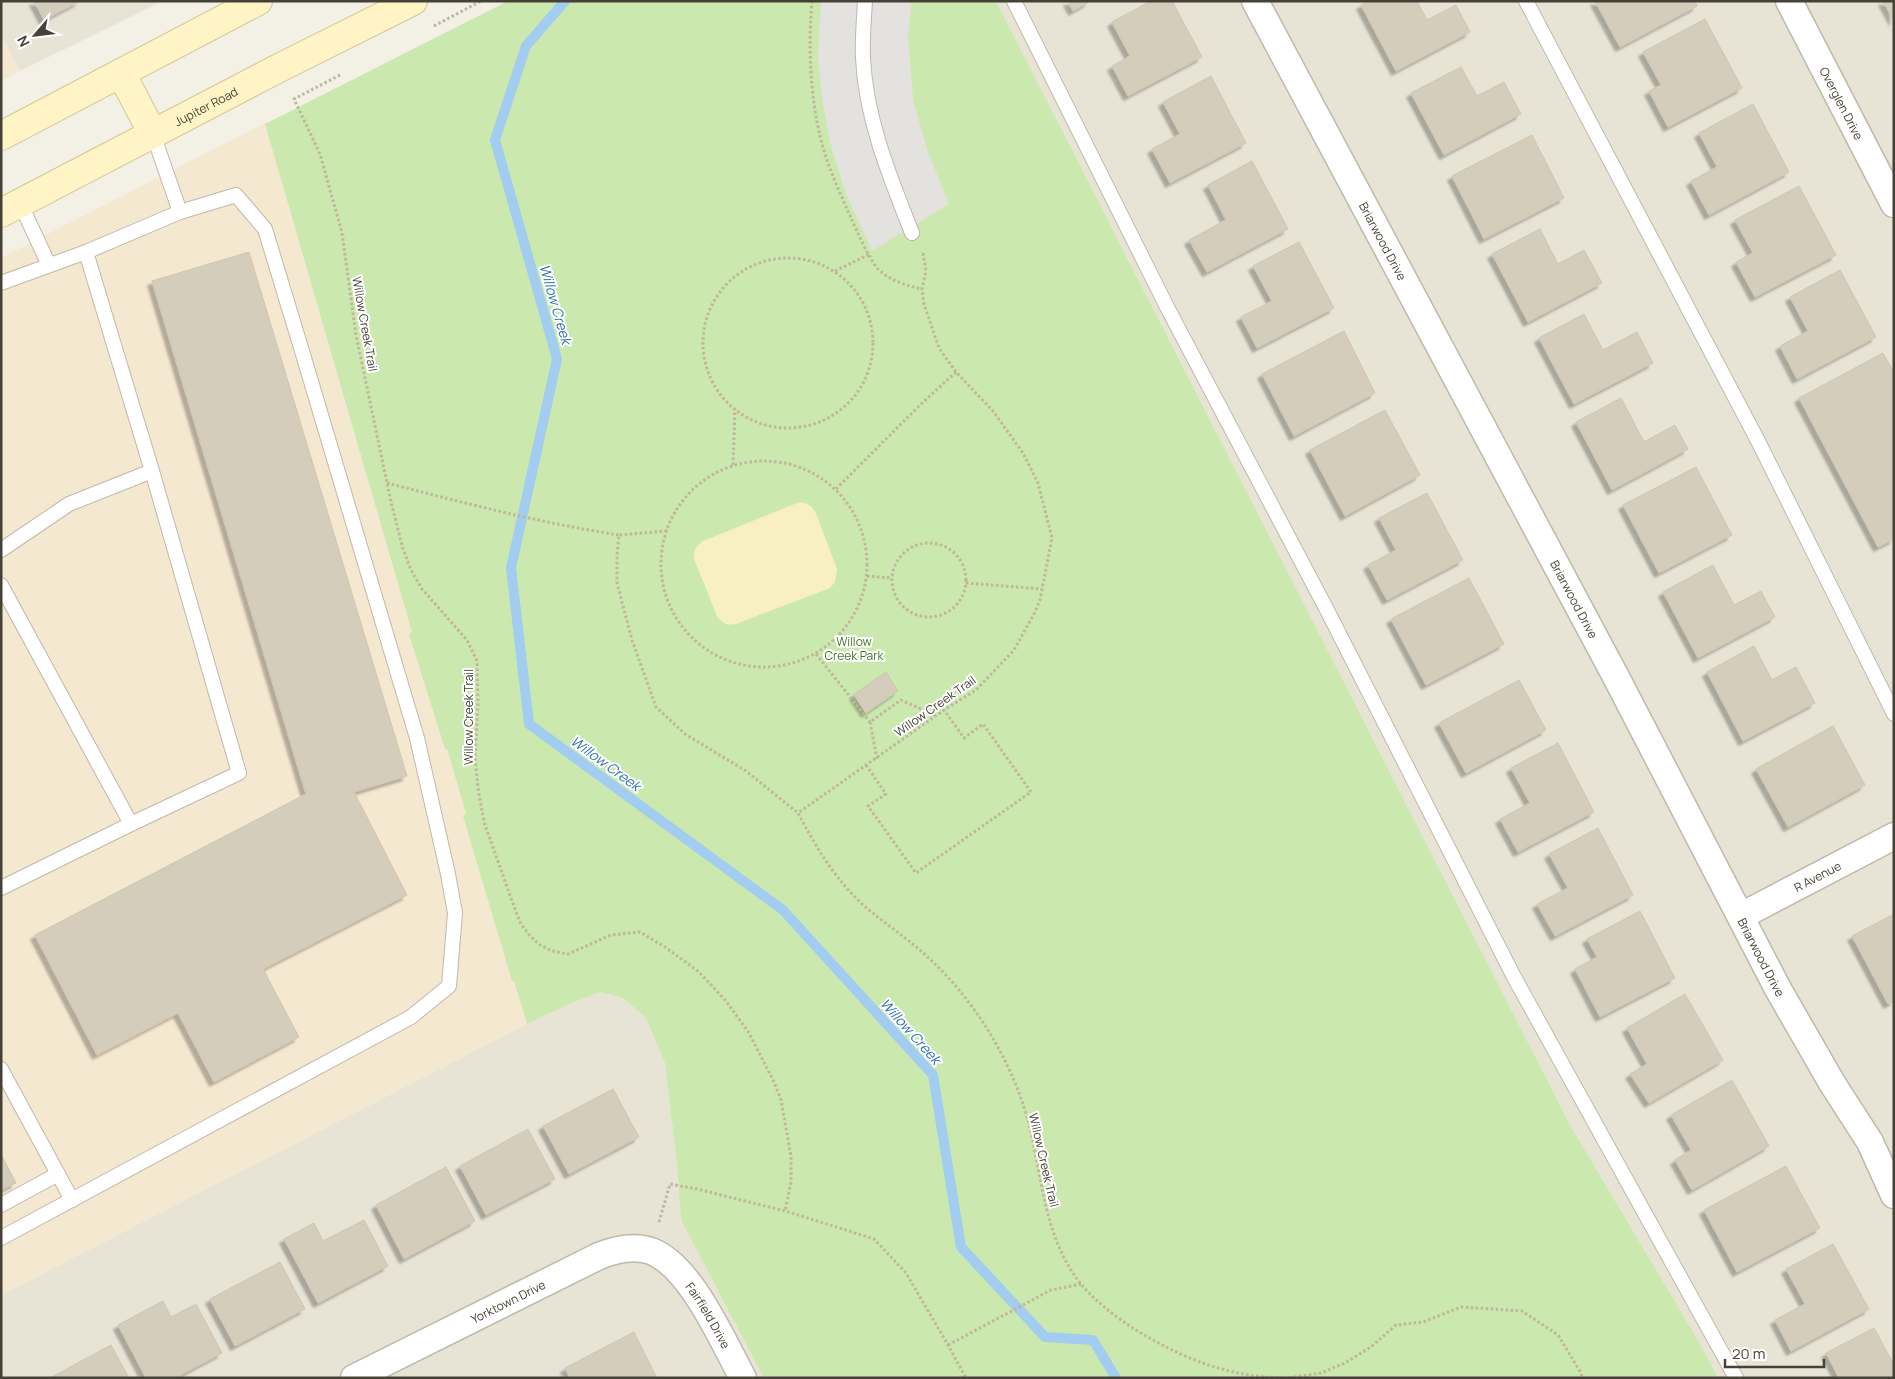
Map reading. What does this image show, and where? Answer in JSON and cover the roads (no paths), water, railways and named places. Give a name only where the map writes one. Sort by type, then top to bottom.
[{"type":"main road","points":[[1,136],[258,1]]},
{"type":"main road","name":"Jupiter Road","points":[[11,208],[413,1]]},
{"type":"main road","points":[[121,73],[153,134]]},
{"type":"street","name":"Briarwood Drive","points":[[1255,1],[1616,677],[1778,989],[1832,1082],[1870,1142],[1894,1195]]},
{"type":"street","name":"Overglen Drive","points":[[1789,1],[1894,204]]},
{"type":"street","name":"R Avenue","points":[[1741,916],[1894,836]]},
{"type":"street","name":"Yorktown Drive","points":[[354,1378],[599,1256],[619,1248],[635,1248],[659,1255]]},
{"type":"street","name":"Fairfield Drive","points":[[659,1255],[683,1276],[698,1296],[743,1378]]},
{"type":"lane","points":[[865,1],[863,58],[871,116],[887,170],[912,234]]},
{"type":"lane","points":[[1014,1],[1167,307],[1322,601],[1514,977],[1736,1378]]},
{"type":"lane","points":[[1526,1],[1758,441],[1894,714]]},
{"type":"lane","points":[[153,134],[180,212]]},
{"type":"lane","points":[[1,283],[86,252],[180,212],[236,196],[264,230],[417,738],[455,913],[449,986],[411,1017],[1,1238]]},
{"type":"lane","points":[[11,208],[49,265]]},
{"type":"lane","points":[[1,888],[239,773],[152,471],[86,252]]},
{"type":"lane","points":[[1,550],[69,504],[152,471]]},
{"type":"lane","points":[[1,585],[131,824]]},
{"type":"lane","points":[[1,1069],[72,1200]]},
{"type":"lane","points":[[1,1205],[58,1174]]},
{"type":"waterway","name":"Willow Creek","points":[[565,1],[526,46],[495,140],[557,359],[511,568],[529,724],[783,910],[933,1075],[961,1247],[1045,1337],[1093,1340],[1116,1378]]},
{"type":"park label","name":"Willow Creek Park","points":[[854,648]]}]
